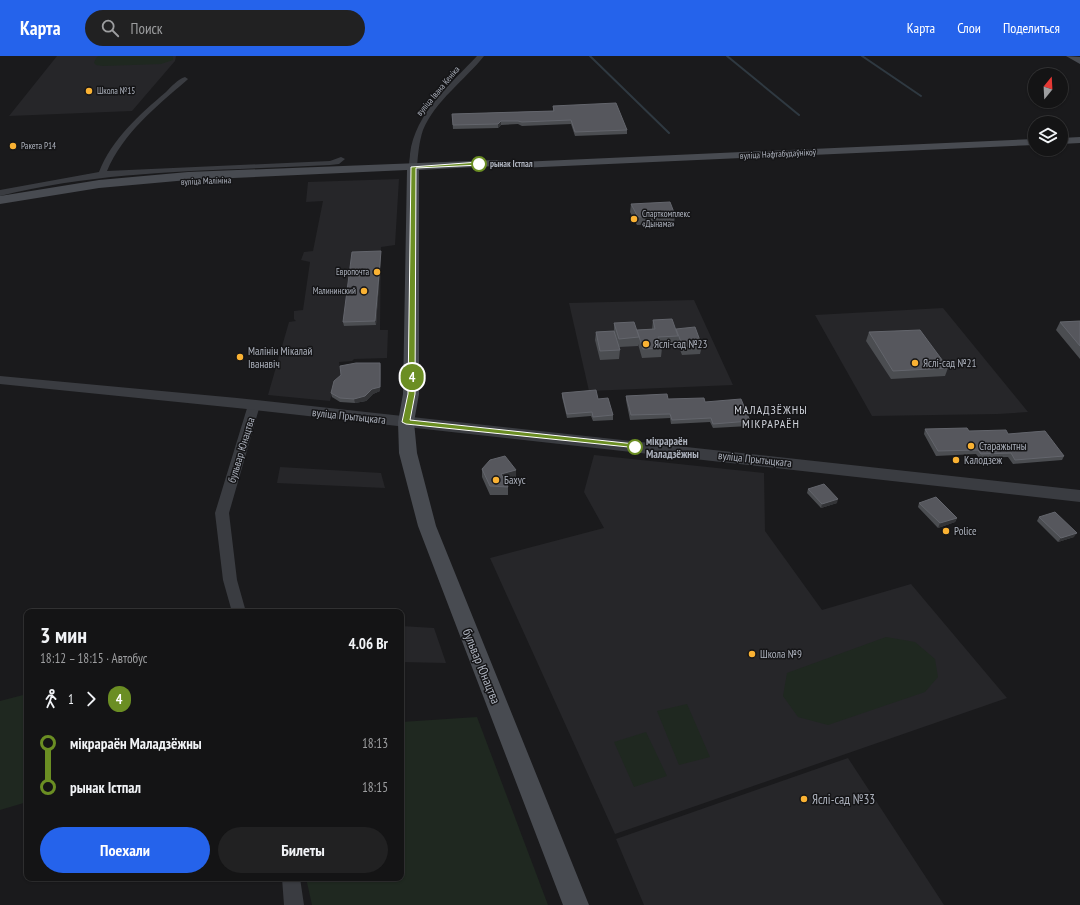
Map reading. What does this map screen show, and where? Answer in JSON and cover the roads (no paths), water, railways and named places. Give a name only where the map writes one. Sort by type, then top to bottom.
[{"type":"main road","points":[[1071,56],[1080,61]]},
{"type":"main road","points":[[1068,141],[1080,140]]},
{"type":"main road","name":"вуліца Нафтабудаўнікоў","points":[[413,170],[499,169],[520,165],[1028,142]]},
{"type":"main road","name":"вуліца Малініна","points":[[0,205],[73,193],[340,167]]},
{"type":"main road","name":"вуліца Малініна","points":[[0,200],[99,184],[188,176],[340,167],[413,170]]},
{"type":"main road","points":[[406,422],[412,394],[413,170]]},
{"type":"main road","name":"бульвар Юнацтва","points":[[406,422],[408,453],[427,526],[576,905]]},
{"type":"street","name":"вуліца Івана Кеніка","points":[[413,170],[416,140],[426,118],[481,56]]},
{"type":"street","points":[[102,174],[122,139],[157,103],[185,79]]},
{"type":"street","name":"вуліца Малініна","points":[[0,193],[102,174],[340,167]]},
{"type":"street","name":"вуліца Прытыцкага","points":[[0,380],[254,405],[1080,496]]},
{"type":"street","name":"бульвар Юнацтва","points":[[238,609],[230,580],[222,513],[254,405]]},
{"type":"street","points":[[291,881],[294,905]]},
{"type":"waterway","points":[[590,56],[669,133]]},
{"type":"waterway","points":[[727,56],[799,115]]},
{"type":"waterway","points":[[862,56],[921,96]]},
{"type":"place","name":"Школа №15","points":[[89,91]]},
{"type":"place","name":"Ракета Р14","points":[[13,146]]},
{"type":"place","name":"рынак Істпал","points":[[479,164]]},
{"type":"place","name":"Спарткомплекс «Дынама»","points":[[634,219]]},
{"type":"place","name":"Европочта","points":[[377,272]]},
{"type":"place","name":"Малининский","points":[[364,291]]},
{"type":"place","name":"Яслі-сад №23","points":[[646,344]]},
{"type":"place","name":"Малінін Мікалай Іванавіч","points":[[240,357]]},
{"type":"place","name":"Яслі-сад №21","points":[[915,363]]},
{"type":"place","name":"Старажытны","points":[[971,446]]},
{"type":"place","name":"мікрараён Маладзёжны","points":[[635,447]]},
{"type":"place","name":"Калодзеж","points":[[956,460]]},
{"type":"place","name":"Бахус","points":[[496,480]]},
{"type":"place","name":"Police","points":[[946,531]]},
{"type":"place","name":"Школа №9","points":[[752,654]]},
{"type":"place","name":"Яслі-сад №33","points":[[804,799]]},
{"type":"district","name":"МАЛАДЗЁЖНЫ МІКРАРАЁН","points":[[771,417]]}]
